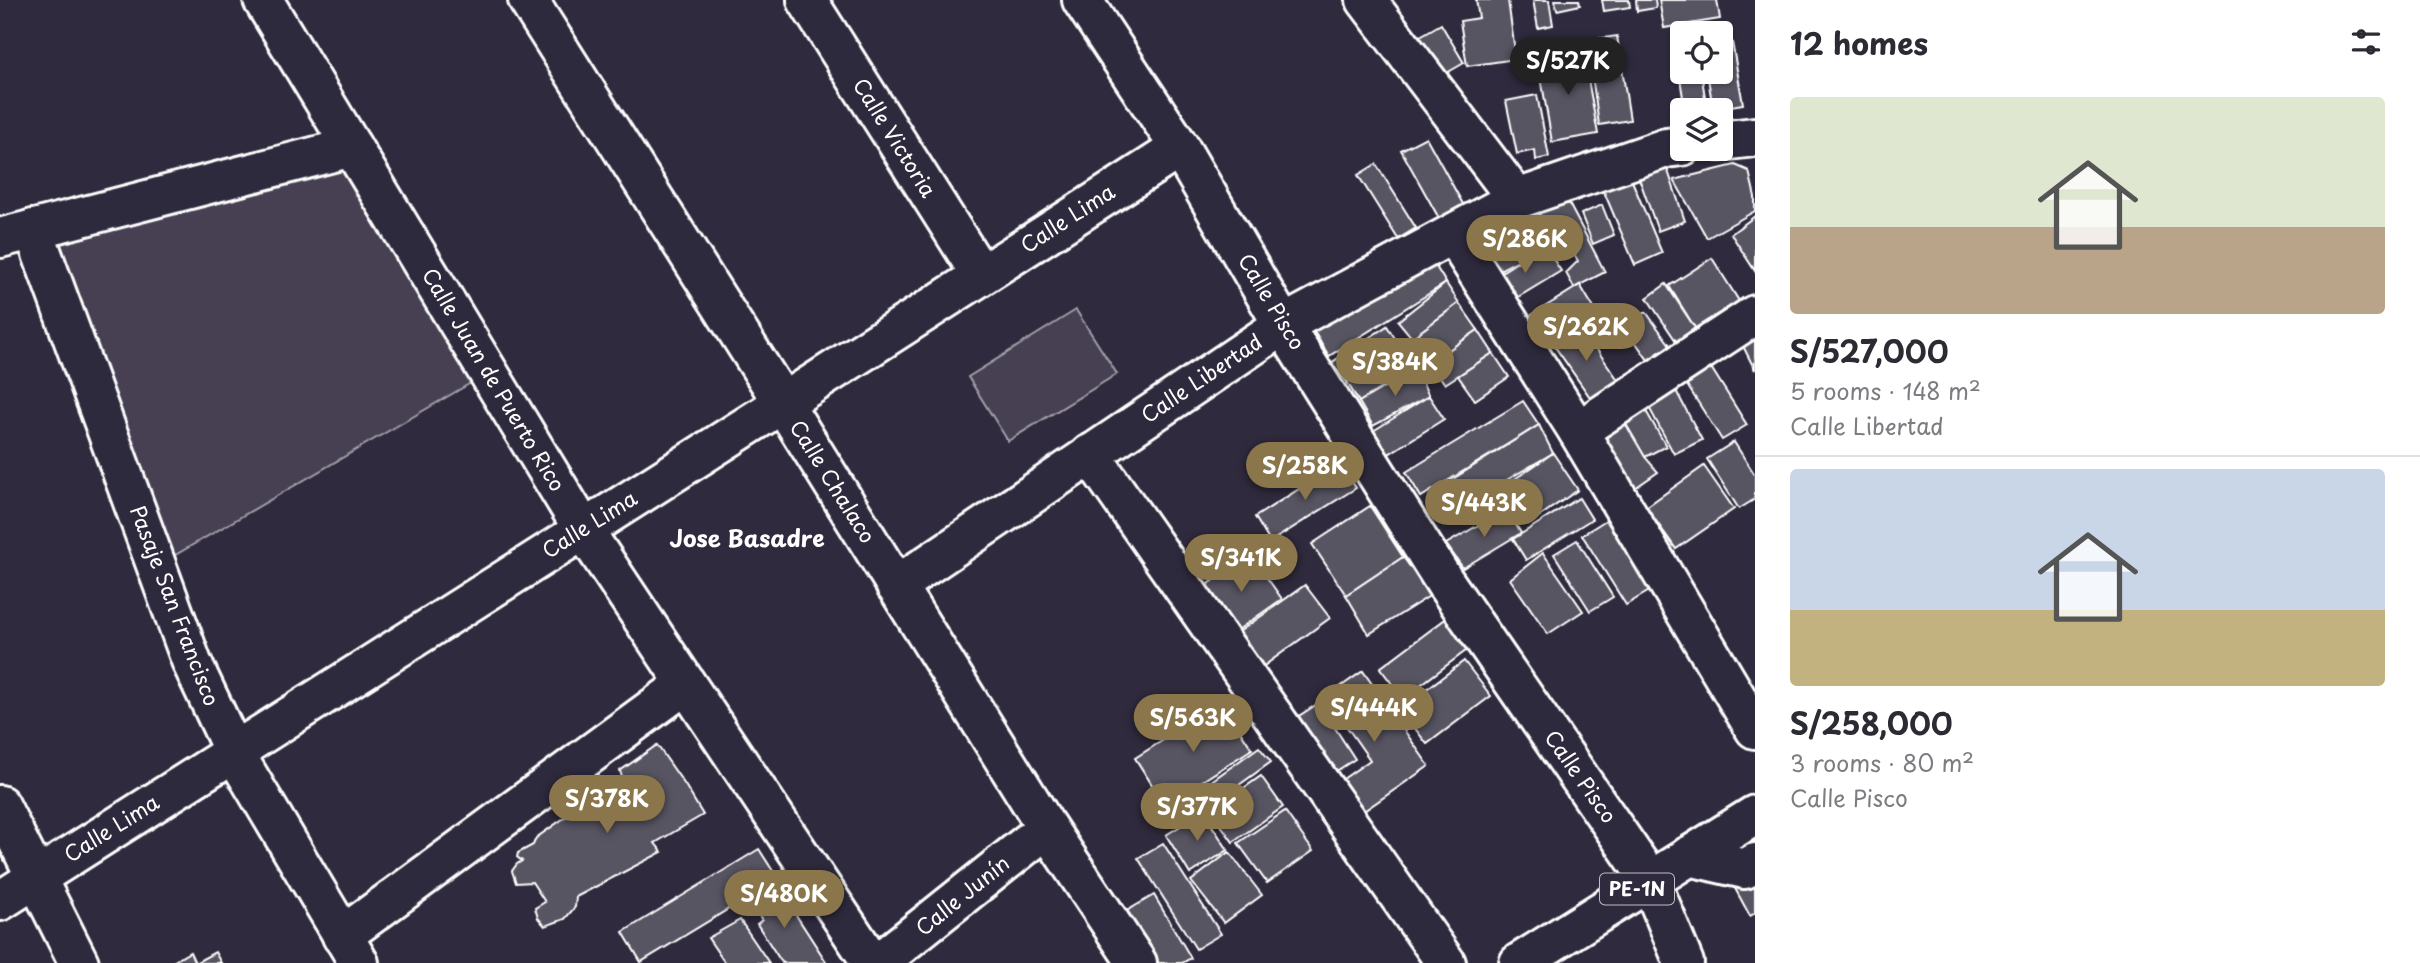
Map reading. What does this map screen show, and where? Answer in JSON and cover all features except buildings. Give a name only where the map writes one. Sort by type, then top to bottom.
[{"type":"street","name":"Calle Juan de Puerto Rico","points":[[263,0],[583,529],[872,963]]},
{"type":"street","name":"Calle Chalaco","points":[[528,0],[1047,828],[1137,963]]},
{"type":"street","name":"Calle Victoria","points":[[807,0],[981,275]]},
{"type":"street","name":"Calle Pisco","points":[[1083,0],[1180,148],[1283,325],[1444,580],[1650,880],[1684,963]]},
{"type":"street","points":[[1366,0],[1517,199]]},
{"type":"street","points":[[1733,140],[1755,137]]},
{"type":"street","points":[[16,233],[352,147]]},
{"type":"street","name":"Calle Lima","points":[[0,901],[1180,148]]},
{"type":"street","name":"Calle Libertad","points":[[896,586],[1283,325],[1517,199],[1670,148]]},
{"type":"street","name":"Pasaje San Francisco","points":[[16,233],[192,663],[233,752],[351,949]]},
{"type":"street","points":[[1453,234],[1578,431],[1755,729]]},
{"type":"street","points":[[1578,431],[1755,315]]},
{"type":"street","points":[[1090,454],[1446,963]]},
{"type":"street","points":[[351,949],[686,684]]},
{"type":"street","points":[[0,805],[79,963]]},
{"type":"street","name":"PE-1N","points":[[1519,963],[1755,814]]},
{"type":"street","name":"Calle Junín","points":[[878,963],[1047,828]]},
{"type":"street","points":[[1689,856],[1745,869],[1755,863]]},
{"type":"shaded area","points":[[344,163],[476,380],[170,558],[48,240]]},
{"type":"shaded area","points":[[1076,310],[1117,374],[1008,441],[968,377]]},
{"type":"district","name":"Jose Basadre","points":[[747,539]]}]
